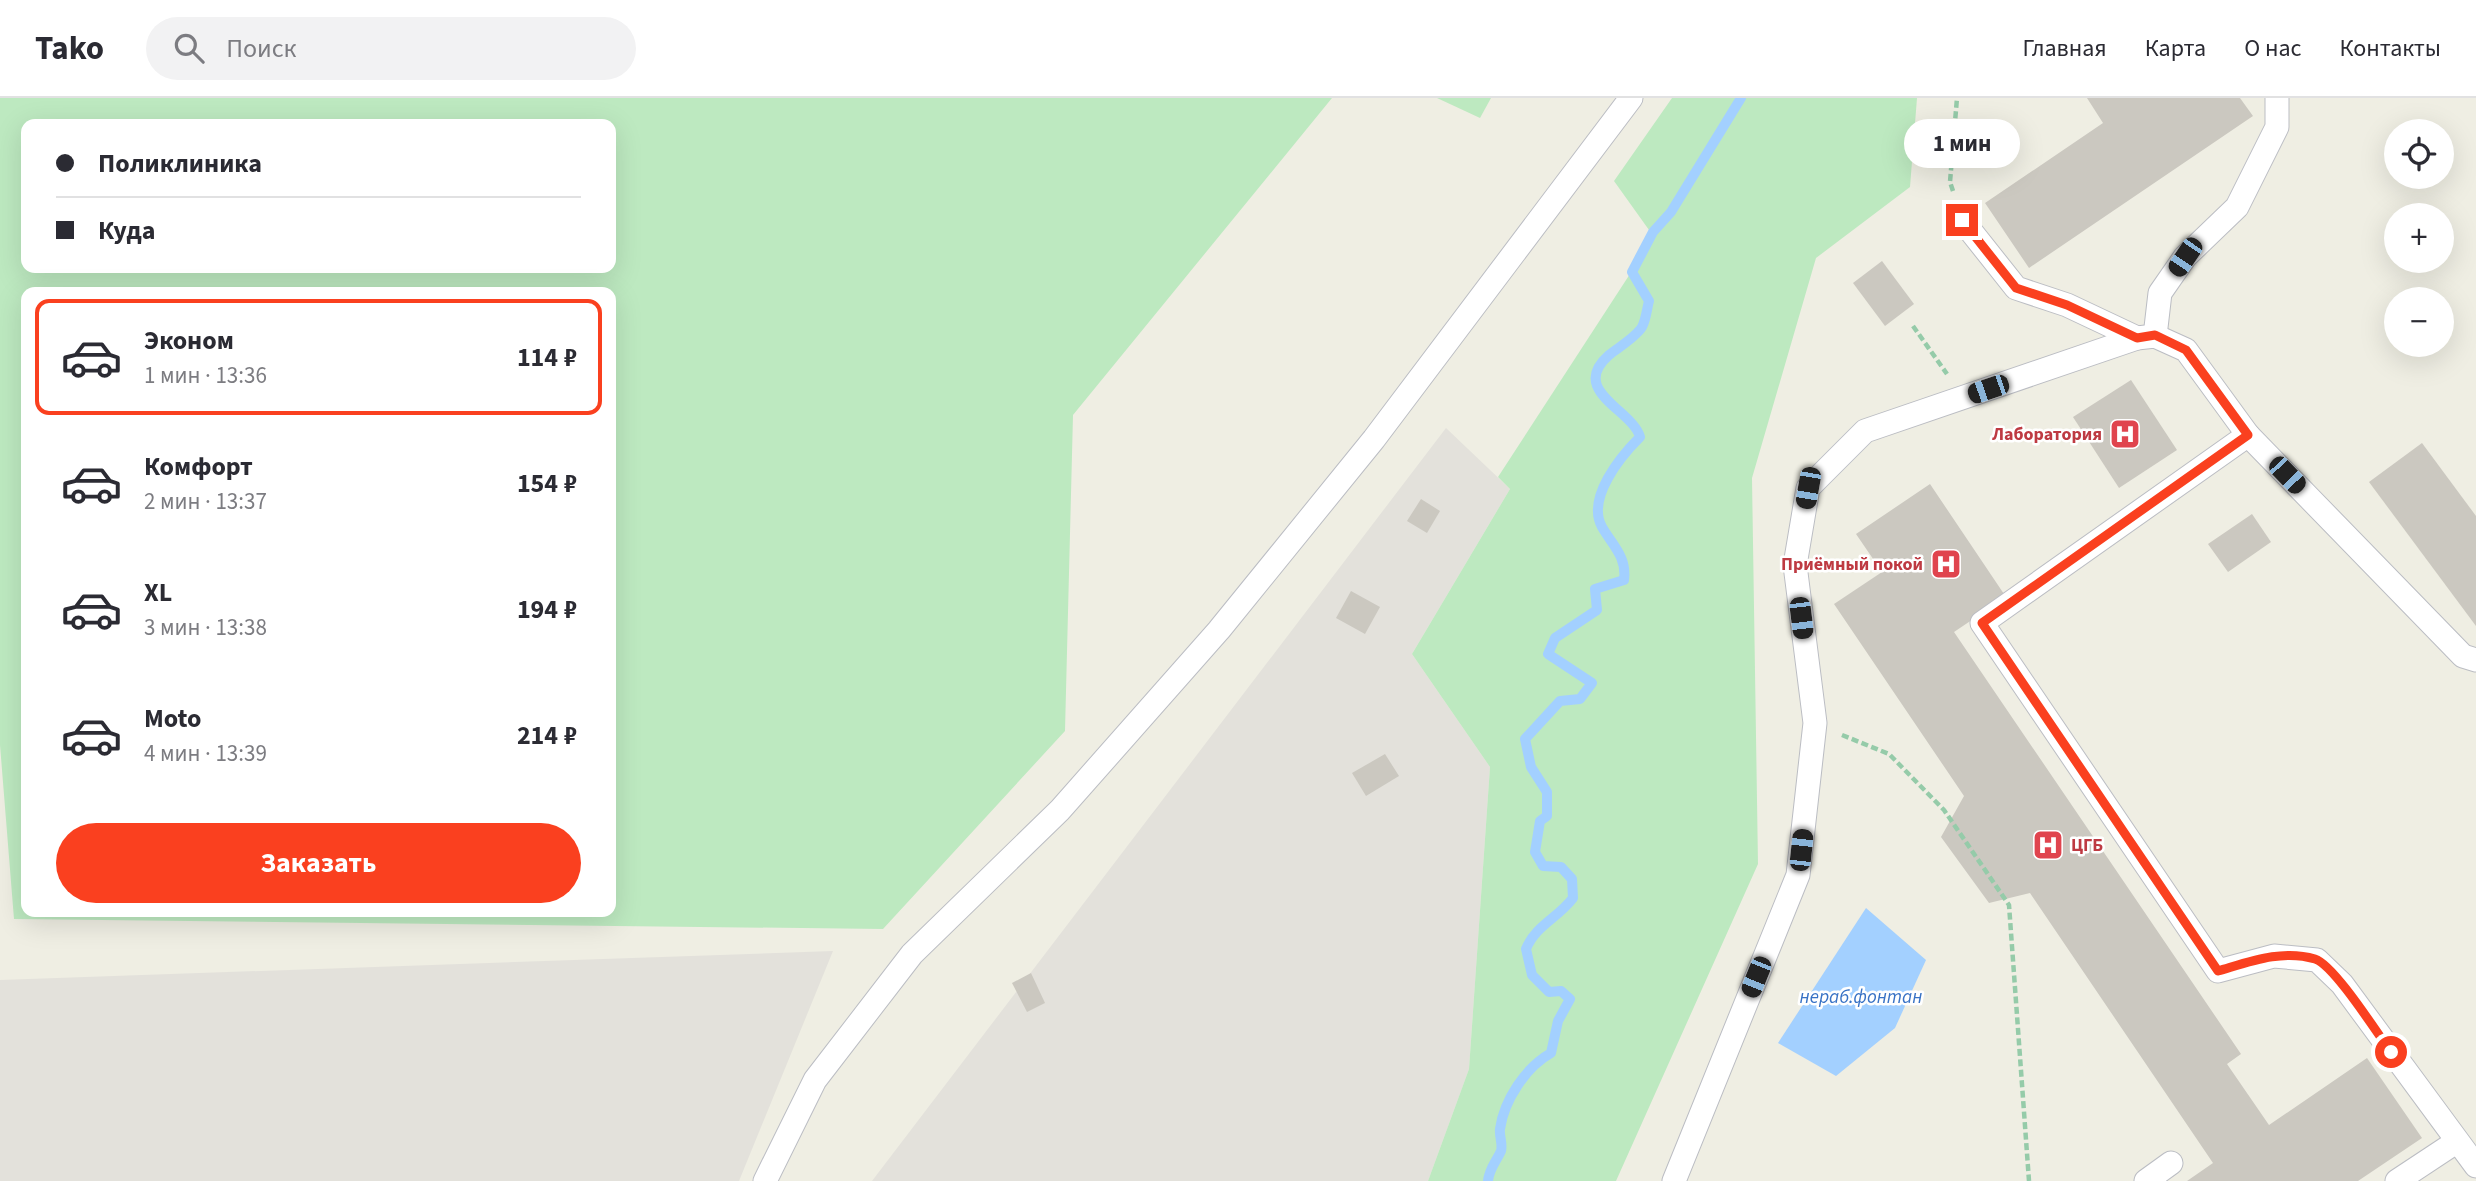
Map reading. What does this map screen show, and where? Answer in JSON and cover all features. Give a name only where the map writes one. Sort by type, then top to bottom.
[{"type":"lane","points":[[765,1181],[816,1080],[912,954],[1060,810],[1219,630],[1374,439],[1631,98]]},
{"type":"lane","points":[[2146,337],[2160,293],[2185,257],[2237,207],[2277,127],[2277,98]]},
{"type":"lane","points":[[1962,220],[2016,288],[2186,350],[2248,435],[2463,656],[2476,660]]},
{"type":"lane","points":[[1674,1181],[1798,875],[1815,723],[1795,565],[1808,488],[1865,431],[2146,337]]},
{"type":"lane","points":[[2248,435],[1982,623],[2218,971],[2274,956],[2317,960],[2342,984],[2476,1166]]},
{"type":"lane","points":[[2397,1181],[2456,1142]]},
{"type":"lane","points":[[2146,1181],[2171,1163]]},
{"type":"path","points":[[1957,98],[1950,182],[1962,220]]},
{"type":"path","points":[[1913,326],[1964,397]]},
{"type":"path","points":[[1815,723],[1889,754],[1944,810],[2009,905],[2029,1181]]},
{"type":"shaded area","points":[[1446,428],[1510,489],[1412,654],[1490,767],[1469,1069],[1428,1181],[872,1181]]},
{"type":"shaded area","points":[[833,951],[739,1181],[0,1181],[0,980]]},
{"type":"green space","points":[[0,98],[1332,98],[1073,415],[1065,731],[883,929],[14,919],[0,745]]},
{"type":"green space","points":[[1437,98],[1491,98],[1480,118]]},
{"type":"green space","points":[[1672,98],[1917,98],[1910,187],[1816,258],[1752,478],[1758,864],[1616,1181],[1428,1181],[1469,1069],[1490,767],[1412,654],[1510,489],[1498,477],[1654,237],[1614,181]]},
{"type":"water","name":"нераб.фонтан","points":[[1866,908],[1926,960],[1895,1028],[1836,1076],[1778,1043]]},
{"type":"building","points":[[2087,98],[2240,98],[2253,116],[2029,268],[1985,203],[2103,123]]},
{"type":"building","points":[[1882,261],[1914,304],[1885,326],[1853,283]]},
{"type":"building","name":"Лаборатория","points":[[2131,380],[2177,450],[2119,488],[2073,417]]},
{"type":"building","points":[[2422,443],[2476,516],[2476,626],[2369,482]]},
{"type":"building","name":"ЦГБ","points":[[1930,484],[2006,597],[1954,632],[2241,1054],[2227,1064],[2269,1125],[2367,1058],[2422,1138],[2358,1181],[2187,1181],[2213,1163],[2030,893],[1989,903],[1941,837],[1964,796],[1834,604],[1882,572],[1856,534]]},
{"type":"building","points":[[1421,499],[1440,511],[1427,533],[1407,521]]},
{"type":"building","points":[[2252,514],[2271,542],[2228,572],[2208,544]]},
{"type":"building","points":[[1351,591],[1380,607],[1365,634],[1336,618]]},
{"type":"building","points":[[1385,754],[1399,776],[1366,796],[1352,773]]},
{"type":"building","points":[[1031,973],[1045,1003],[1027,1012],[1012,983]]},
{"type":"waterway","points":[[1488,1181],[1501,1151],[1500,1129],[1506,1107],[1525,1076],[1551,1053],[1558,1021],[1570,999],[1561,991],[1549,992],[1532,975],[1526,949],[1535,934],[1573,898],[1572,879],[1561,867],[1543,866],[1535,852],[1540,821],[1547,816],[1547,792],[1531,767],[1525,739],[1560,701],[1580,699],[1592,683],[1548,654],[1555,638],[1597,610],[1595,589],[1624,580],[1621,558],[1598,516],[1599,503],[1615,466],[1640,437],[1635,427],[1599,390],[1596,379],[1598,368],[1642,327],[1649,301],[1632,272],[1653,232],[1671,212],[1741,98]]},
{"type":"place","name":"Лаборатория","points":[[2125,434]]},
{"type":"place","name":"Приёмный покой","points":[[1946,564]]},
{"type":"place","name":"ЦГБ","points":[[2048,845]]},
{"type":"route","points":[[1962,220],[2016,288],[2067,305],[2137,338],[2155,335],[2186,350],[2248,435],[1982,623],[2218,971],[2274,956],[2317,960],[2342,984],[2391,1052]]}]
